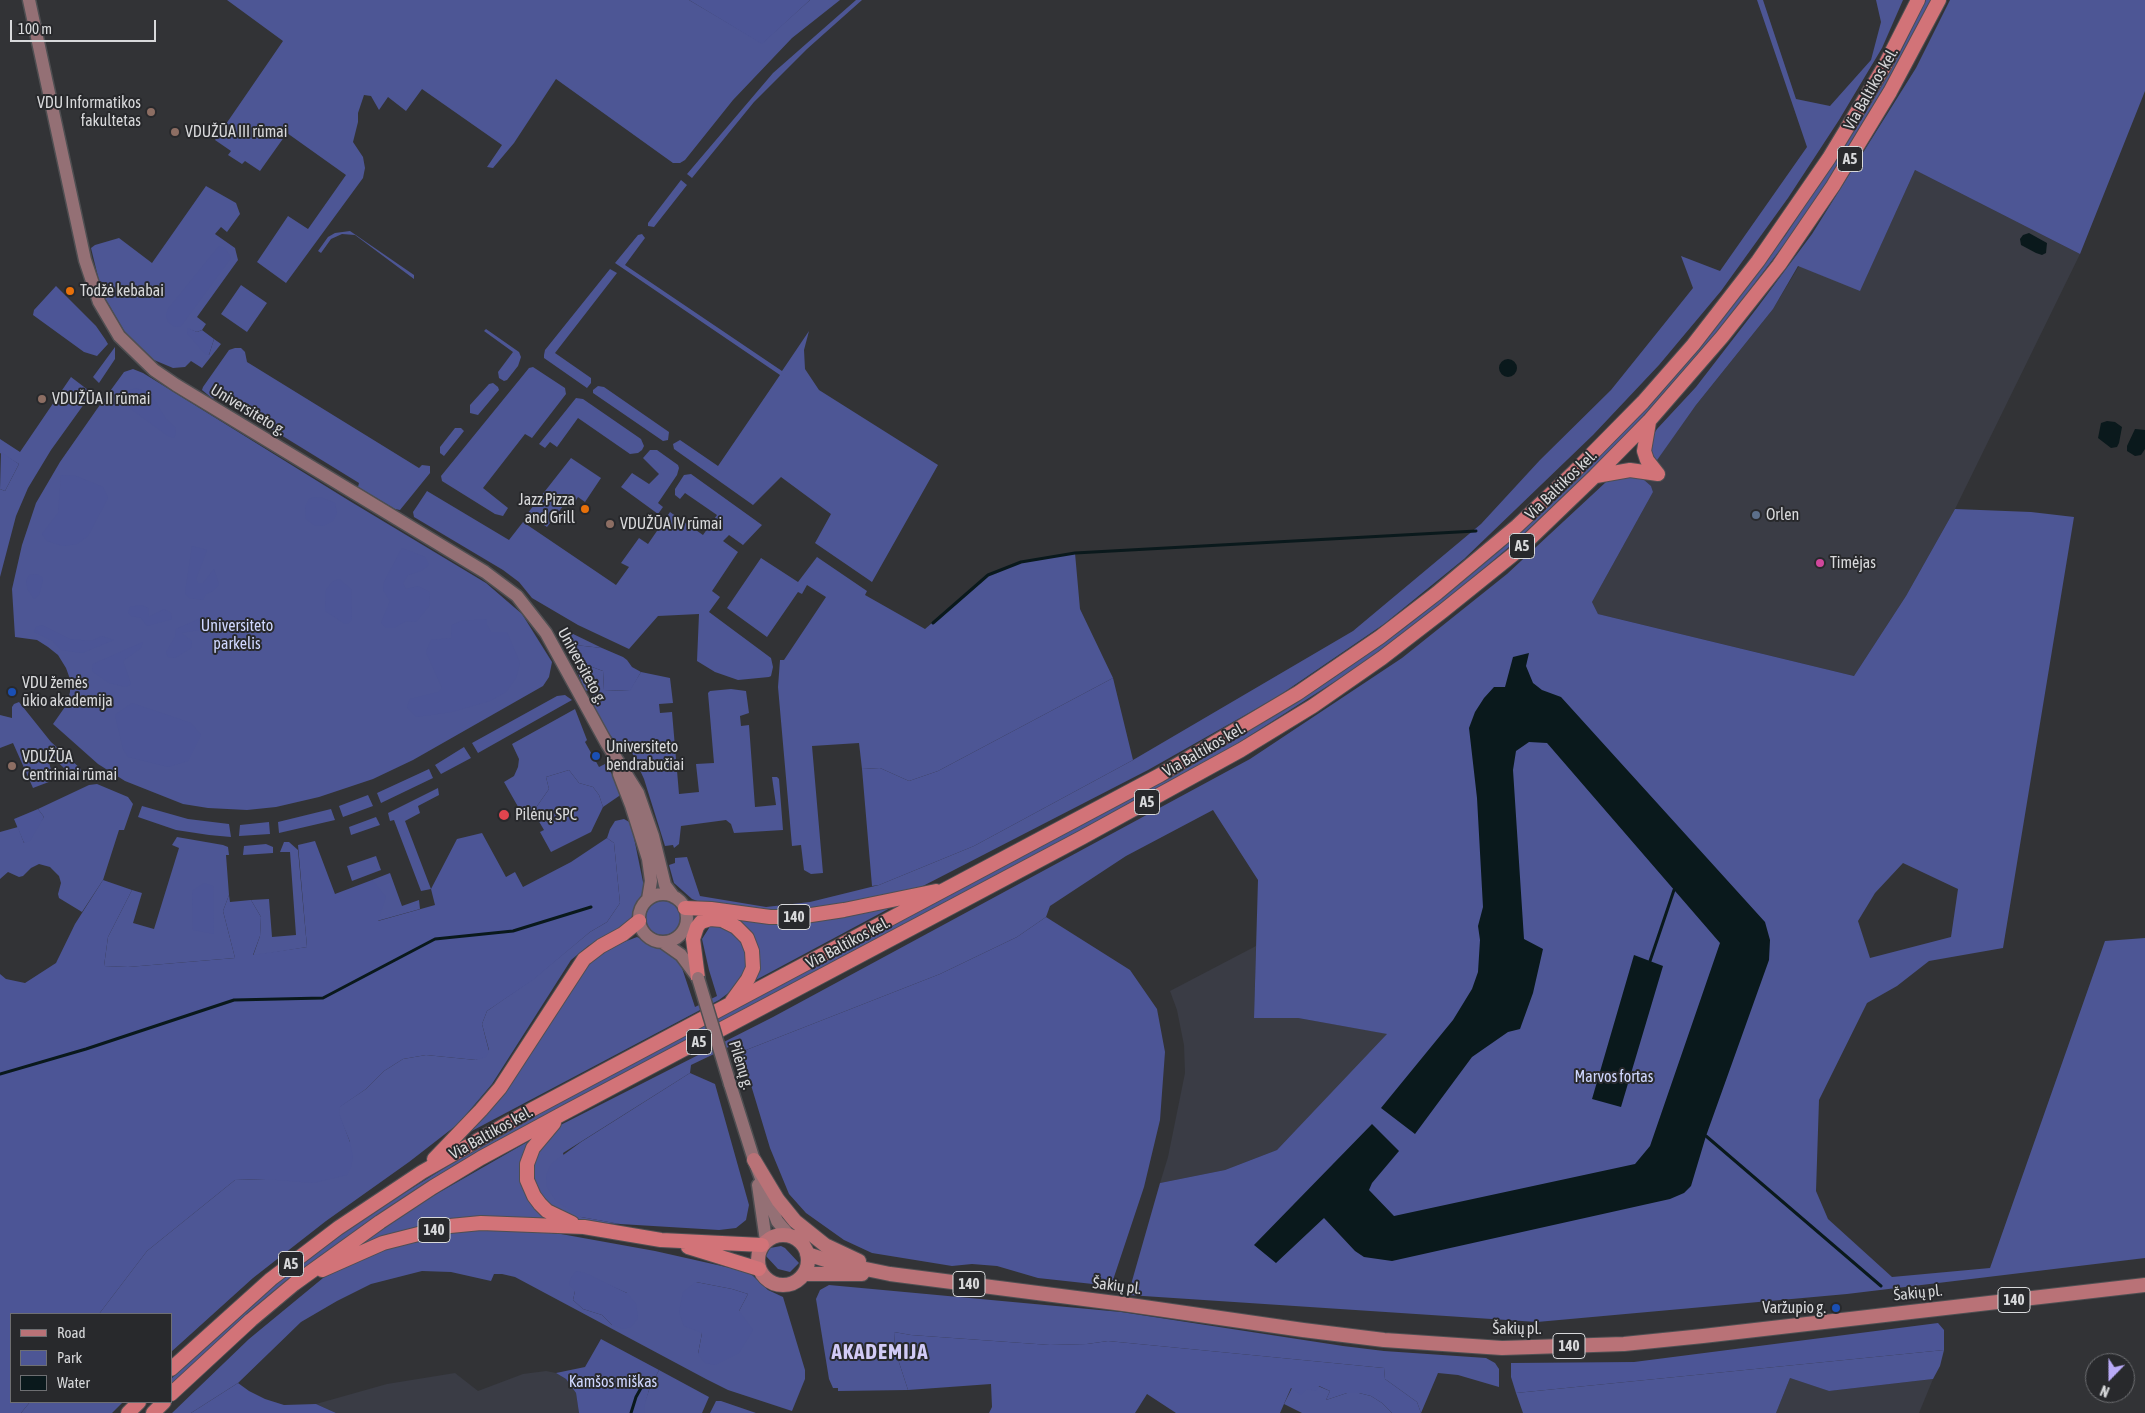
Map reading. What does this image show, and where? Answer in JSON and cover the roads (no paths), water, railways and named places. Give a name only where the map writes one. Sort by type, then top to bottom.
[{"type":"highway","name":"Via Baltikos kel.","points":[[172,1368],[271,1279],[338,1228],[422,1172],[484,1136],[1160,775],[1298,693],[1423,604],[1517,526],[1608,438],[1662,380],[1714,319],[1792,213],[1829,158],[1884,67],[1918,0]]},
{"type":"highway","name":"Via Baltikos kel.","points":[[172,1393],[251,1320],[294,1284],[380,1222],[433,1187],[481,1158],[562,1114],[1083,837],[1241,750],[1382,658],[1515,553],[1649,421],[1722,337],[1784,258],[1864,137],[1895,84],[1939,0]]},
{"type":"highway","points":[[1595,476],[1630,470],[1658,474],[1647,460],[1644,451],[1649,421]]},
{"type":"highway","name":"140","points":[[685,908],[711,909],[770,917],[798,917],[844,910],[952,887]]},
{"type":"highway","name":"140","points":[[698,978],[693,946],[694,932],[697,926],[701,922],[710,919],[722,920],[736,927],[747,938],[752,951],[752,968],[748,979],[729,1005]]},
{"type":"highway","points":[[422,1172],[482,1110],[500,1088],[584,959],[601,946],[631,929],[639,921]]},
{"type":"highway","points":[[562,1114],[533,1148],[527,1164],[527,1180],[534,1196],[547,1211],[562,1220],[584,1227]]},
{"type":"highway","name":"140","points":[[294,1284],[383,1243],[450,1226],[481,1224],[584,1227],[661,1240],[759,1269]]},
{"type":"highway","points":[[661,1240],[764,1243]]},
{"type":"highway","points":[[128,1413],[138,1403]]},
{"type":"highway","points":[[153,1413],[163,1403]]},
{"type":"main road","name":"Universiteto g.","points":[[28,0],[85,260],[99,302],[119,336],[154,370],[176,385],[485,572],[517,596],[546,633],[607,744],[632,782],[642,803],[665,885],[674,897]]},
{"type":"main road","name":"Universiteto g.","points":[[607,744],[628,796],[648,859],[651,881],[648,899]]},
{"type":"main road","points":[[661,894],[674,897],[685,908],[687,923],[684,931],[672,941],[664,943],[650,939],[645,934],[639,921],[641,909],[648,899],[661,894]]},
{"type":"main road","name":"Pilėnų g.","points":[[684,931],[754,1160],[777,1221],[789,1235]]},
{"type":"main road","name":"Pilėnų g.","points":[[664,943],[681,954],[698,978]]},
{"type":"main road","name":"Pilėnų g.","points":[[754,1160],[764,1243]]},
{"type":"main road","name":"140","points":[[754,1160],[778,1200],[795,1222],[809,1234],[836,1251],[890,1274]]},
{"type":"main road","points":[[759,1269],[757,1257],[764,1243],[776,1235],[789,1235],[803,1244],[808,1254],[808,1264],[804,1274]]},
{"type":"main road","name":"Šakių pl.","points":[[808,1254],[832,1262],[890,1274],[1366,1338],[1454,1346],[1502,1348],[1624,1344],[2145,1285]]},
{"type":"main road","name":"140","points":[[759,1269],[766,1279],[783,1285],[795,1282],[804,1274]]},
{"type":"main road","name":"Šakių pl.","points":[[804,1274],[890,1274]]},
{"type":"water","points":[[2029,233],[2047,243],[2046,253],[2042,255],[2021,245],[2020,239],[2023,235]]},
{"type":"water","points":[[1504,359],[1512,359],[1517,364],[1515,375],[1504,377],[1499,372],[1499,364]]},
{"type":"water","points":[[2107,421],[2115,422],[2122,427],[2117,447],[2111,448],[2098,438],[2101,423]]},
{"type":"water","points":[[2135,429],[2145,430],[2145,449],[2141,455],[2135,456],[2127,451],[2127,446]]},
{"type":"water","points":[[1529,653],[1526,666],[1533,683],[1542,690],[1561,697],[1765,922],[1770,940],[1769,960],[1706,1136],[1691,1186],[1684,1193],[1670,1199],[1392,1261],[1364,1257],[1355,1251],[1324,1218],[1276,1263],[1254,1245],[1372,1124],[1399,1151],[1372,1183],[1369,1190],[1394,1216],[1635,1164],[1650,1146],[1720,943],[1547,743],[1529,742],[1516,751],[1513,770],[1524,939],[1543,949],[1533,993],[1520,1029],[1508,1032],[1472,1057],[1415,1134],[1381,1108],[1453,1020],[1472,989],[1478,972],[1480,940],[1478,926],[1483,907],[1477,798],[1469,728],[1475,712],[1484,698],[1494,687],[1505,687],[1513,657]]},
{"type":"water","points":[[1634,955],[1663,966],[1621,1107],[1592,1099]]},
{"type":"waterway","points":[[933,623],[988,575],[1021,562],[1075,553],[1476,531]]},
{"type":"waterway","points":[[1650,961],[1674,890]]},
{"type":"waterway","points":[[0,1074],[86,1049],[234,1000],[323,998],[435,939],[513,931],[591,907]]},
{"type":"waterway","points":[[1706,1136],[1881,1286]]},
{"type":"waterway","points":[[631,1413],[636,1397],[646,1379]]},
{"type":"place","name":"VDU Informatikos fakultetas","points":[[151,112]]},
{"type":"place","name":"VDUŽŪA III rūmai","points":[[175,132]]},
{"type":"place","name":"Todžė kebabai","points":[[70,291]]},
{"type":"place","name":"VDUŽŪA II rūmai","points":[[42,399]]},
{"type":"place","name":"Jazz Pizza and Grill","points":[[585,509]]},
{"type":"place","name":"Orlen","points":[[1756,515]]},
{"type":"place","name":"VDUŽŪA IV rūmai","points":[[610,524]]},
{"type":"place","name":"Timėjas","points":[[1820,563]]},
{"type":"place","name":"VDU žemės ūkio akademija","points":[[12,692]]},
{"type":"place","name":"Universiteto bendrabučiai","points":[[596,756]]},
{"type":"place","name":"VDUŽŪA Centriniai rūmai","points":[[12,766]]},
{"type":"place","name":"Pilėnų SPC","points":[[504,815]]},
{"type":"place","name":"Varžupio g.","points":[[1836,1308]]},
{"type":"district","name":"AKADEMIJA","points":[[880,1352]]},
{"type":"park label","name":"Universiteto parkelis","points":[[237,635]]},
{"type":"park label","name":"Marvos fortas","points":[[1614,1077]]},
{"type":"park label","name":"Kamšos miškas","points":[[613,1382]]}]
